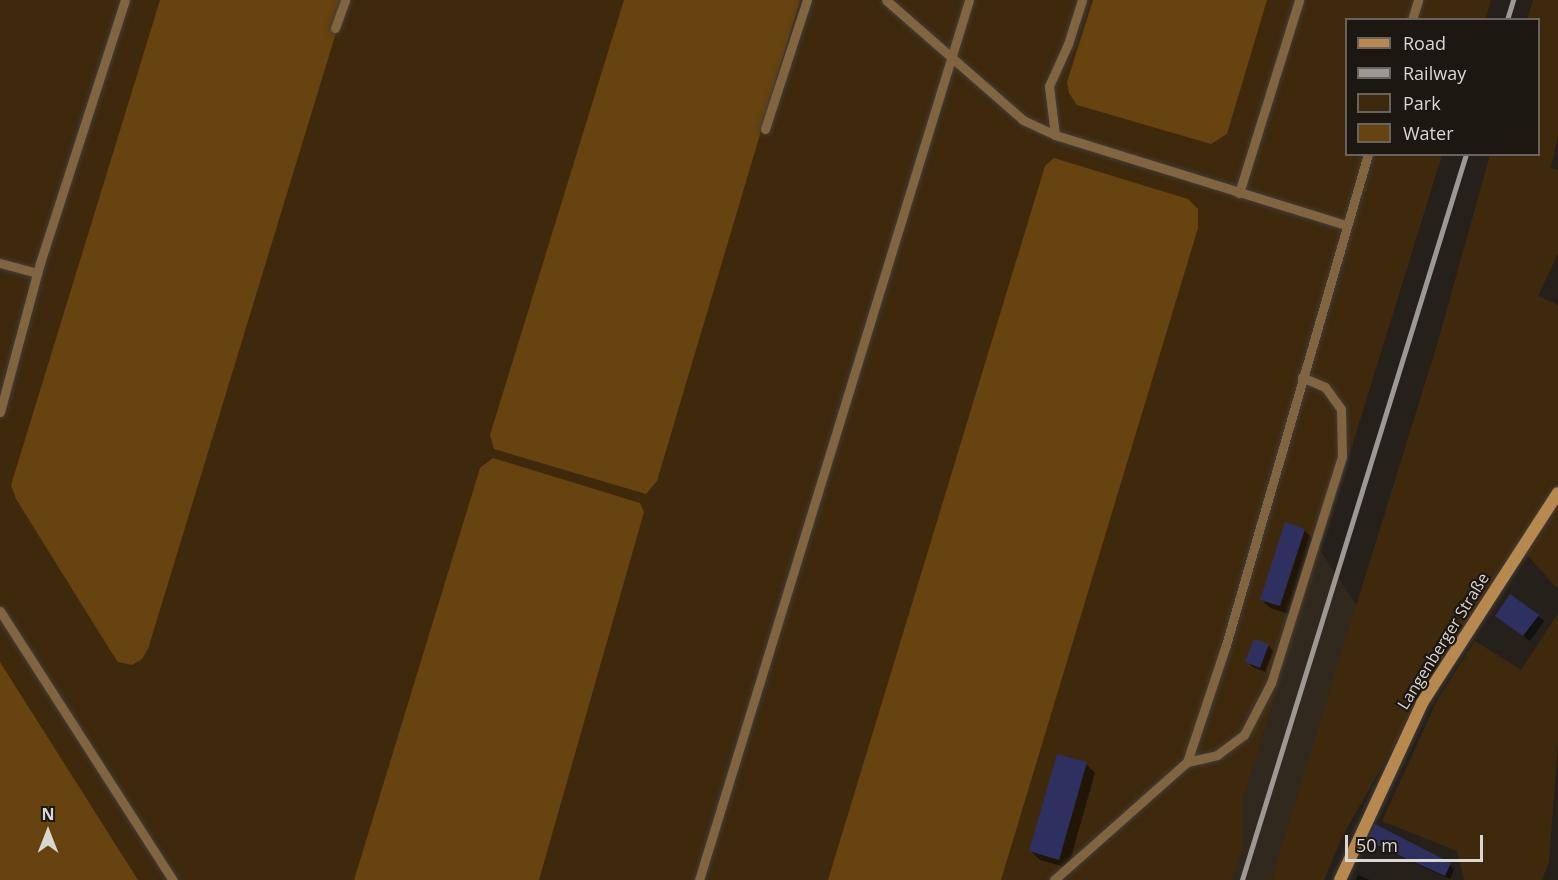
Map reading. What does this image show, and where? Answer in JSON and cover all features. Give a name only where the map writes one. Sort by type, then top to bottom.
[{"type":"main road","name":"Langenberger Straße","points":[[1340,880],[1422,703],[1558,493]]},
{"type":"lane","points":[[0,412],[38,273],[124,0]]},
{"type":"lane","points":[[335,28],[345,0]]},
{"type":"lane","points":[[765,129],[807,0]]},
{"type":"lane","points":[[886,0],[1023,120],[1055,135],[1346,225]]},
{"type":"lane","points":[[699,880],[969,0]]},
{"type":"lane","points":[[1055,135],[1049,86],[1068,44],[1082,0]]},
{"type":"lane","points":[[1239,192],[1299,0]]},
{"type":"lane","points":[[1413,18],[1418,0]]},
{"type":"lane","points":[[1187,762],[1226,645],[1367,156]]},
{"type":"lane","points":[[0,263],[38,273]]},
{"type":"lane","points":[[1054,880],[1187,762],[1217,755],[1244,735],[1270,683],[1342,457],[1341,409],[1324,387],[1302,378]]},
{"type":"lane","points":[[0,611],[173,880]]},
{"type":"shaded area","points":[[1319,549],[1357,606],[1271,880],[1233,880],[1243,847],[1243,799]]},
{"type":"green space","points":[[0,0],[1491,0],[1485,18],[1345,18],[1345,156],[1442,156],[1243,799],[1243,847],[1233,880],[0,880]]},
{"type":"green space","points":[[1533,0],[1558,0],[1558,135],[1551,168],[1558,170],[1558,254],[1538,296],[1558,305],[1558,489],[1419,702],[1342,837],[1324,880],[1271,880],[1436,348],[1490,156],[1540,156],[1540,18],[1527,18]]},
{"type":"green space","points":[[1558,497],[1558,589],[1523,551]]},
{"type":"green space","points":[[1558,613],[1558,744],[1549,862],[1542,880],[1464,880],[1457,851],[1382,821],[1438,698],[1475,641],[1521,670]]},
{"type":"water","points":[[160,0],[346,0],[148,649],[142,659],[132,665],[118,662],[16,499],[11,485]]},
{"type":"water","points":[[624,0],[800,0],[657,481],[646,494],[494,449],[490,435]]},
{"type":"water","points":[[1093,0],[1267,0],[1227,134],[1211,144],[1077,105],[1069,93],[1067,82]]},
{"type":"water","points":[[1054,158],[1188,199],[1198,209],[1198,228],[1001,880],[828,880],[1045,166]]},
{"type":"water","points":[[493,458],[640,503],[644,512],[539,880],[354,880],[480,468]]},
{"type":"water","points":[[0,662],[138,880],[0,880]]},
{"type":"building","points":[[1285,522],[1305,529],[1280,606],[1260,600]]},
{"type":"building","points":[[1510,594],[1539,615],[1523,636],[1495,616]]},
{"type":"building","points":[[1254,639],[1269,644],[1260,668],[1245,662]]},
{"type":"building","points":[[1057,754],[1087,762],[1059,860],[1029,851]]},
{"type":"building","points":[[1375,824],[1451,863],[1445,876],[1367,841]]},
{"type":"railway","points":[[1508,18],[1513,0]]},
{"type":"railway","points":[[1242,880],[1465,156]]}]
